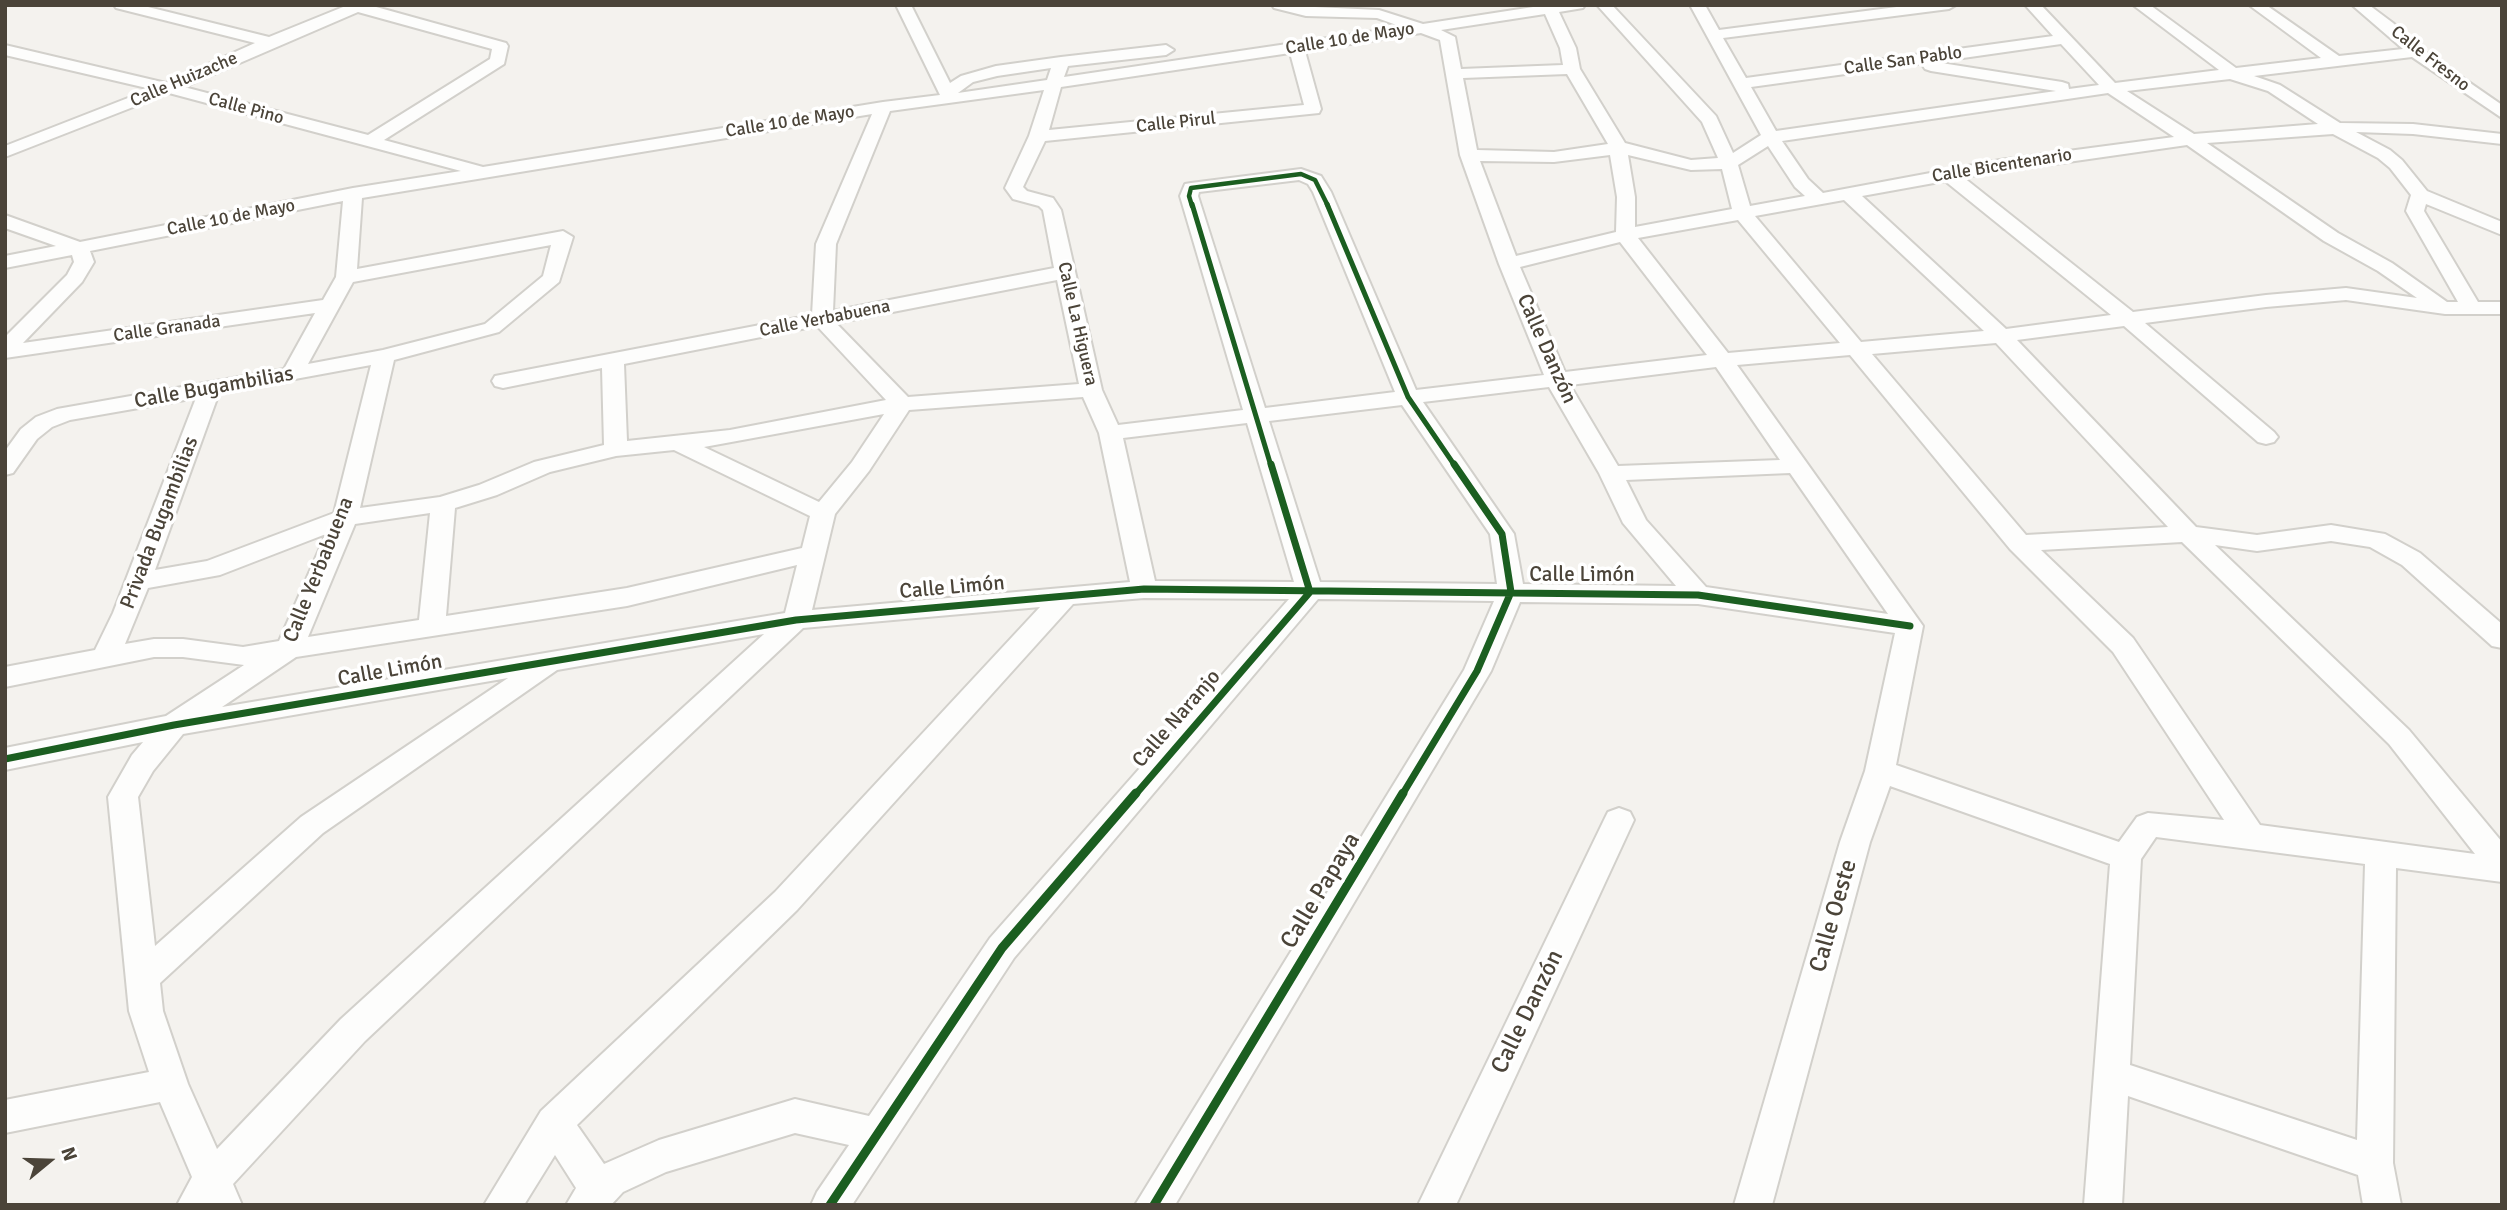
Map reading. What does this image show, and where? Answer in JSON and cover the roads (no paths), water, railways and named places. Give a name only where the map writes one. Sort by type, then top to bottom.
[{"type":"street","points":[[121,5],[270,41]]},
{"type":"street","points":[[903,5],[949,96],[967,79],[996,71],[1353,26]]},
{"type":"street","points":[[1279,5],[1384,34]]},
{"type":"street","name":"Calle 10 de Mayo","points":[[5,262],[354,194],[949,96],[1054,84],[1578,5]]},
{"type":"street","points":[[1604,5],[1710,120],[1729,163],[1742,213],[2019,542],[2123,645],[2251,836]]},
{"type":"street","points":[[1697,5],[1772,137],[1801,183],[1819,199]]},
{"type":"street","points":[[1714,35],[1949,5]]},
{"type":"street","points":[[2032,5],[2111,88],[2191,139],[2330,237],[2385,267],[2445,308]]},
{"type":"street","points":[[2140,5],[2235,75],[2274,88],[2339,130],[2384,154],[2396,164],[2420,195],[2502,229]]},
{"type":"street","points":[[2256,5],[2335,61]]},
{"type":"street","name":"Calle Fresno","points":[[2359,5],[2388,26],[2415,52],[2502,113]]},
{"type":"street","points":[[359,6],[500,46],[498,61],[369,142]]},
{"type":"street","name":"Calle Huizache","points":[[5,152],[168,88],[270,41],[359,6]]},
{"type":"street","points":[[1550,9],[1568,47],[1572,69],[1618,147],[1626,197],[1625,235],[1722,360],[1910,626]]},
{"type":"street","points":[[1306,12],[1378,14],[1425,28]]},
{"type":"street","name":"Calle Danzón","points":[[1425,28],[1447,37],[1469,155],[1509,264],[1558,381],[1611,472],[1635,523],[1698,595]]},
{"type":"street","name":"Calle San Pablo","points":[[1741,84],[2065,39]]},
{"type":"street","points":[[1215,43],[1252,54]]},
{"type":"street","name":"Calle Pirul","points":[[1038,136],[1313,109],[1296,47]]},
{"type":"street","name":"Calle Pino","points":[[5,50],[168,88],[486,172]]},
{"type":"street","points":[[1469,155],[1554,157],[1598,153],[1618,147],[1691,165],[1729,163],[1772,137],[2088,91],[2415,52]]},
{"type":"street","points":[[1905,61],[2088,91]]},
{"type":"street","name":"Calle La Higuera","points":[[1061,62],[1038,136],[1014,188],[1020,195],[1045,202],[1052,210],[1091,390],[1110,433],[1144,589]]},
{"type":"street","points":[[1453,74],[1572,69]]},
{"type":"street","points":[[883,107],[826,244],[822,320],[902,404]]},
{"type":"street","name":"Calle Bicentenario","points":[[1509,264],[1625,235],[1848,193],[2039,159],[2191,139],[2357,127],[2413,129],[2502,139]]},
{"type":"street","points":[[1310,592],[1189,196],[1191,188],[1301,174],[1315,180],[1408,397],[1502,534],[1511,592]]},
{"type":"street","points":[[1949,175],[2128,318],[2266,437]]},
{"type":"street","points":[[1848,193],[2001,336],[2188,534],[2399,737],[2502,868]]},
{"type":"street","points":[[292,374],[346,278],[354,194]]},
{"type":"street","points":[[2420,195],[2415,211],[2472,309]]},
{"type":"street","points":[[5,221],[79,248],[84,262],[75,278],[5,350]]},
{"type":"street","name":"Calle Bugambilias","points":[[5,468],[29,434],[44,422],[65,414],[384,356],[492,328],[552,278],[563,237],[346,278]]},
{"type":"street","name":"Calle Yerbabuena","points":[[503,381],[1065,272]]},
{"type":"street","points":[[1110,433],[1722,360],[2001,336],[2128,318],[2346,294],[2445,308],[2502,308]]},
{"type":"street","name":"Calle Granada","points":[[5,350],[330,305]]},
{"type":"street","name":"Calle Yerbabuena","points":[[170,1084],[146,1011],[123,797],[142,763],[174,725],[290,648],[345,518],[384,356]]},
{"type":"street","points":[[613,359],[616,449]]},
{"type":"street","name":"Privada Bugambilias","points":[[106,655],[137,582],[210,389]]},
{"type":"street","points":[[137,582],[211,569],[345,518],[443,504],[488,490],[542,467],[616,449],[680,444],[902,404],[1091,390]]},
{"type":"street","points":[[5,1117],[170,1084],[210,1197],[353,1030],[796,620],[823,513],[861,466],[902,404]]},
{"type":"street","points":[[680,444],[823,513]]},
{"type":"street","points":[[1611,472],[1797,466]]},
{"type":"street","points":[[432,627],[443,504]]},
{"type":"street","points":[[2019,542],[2188,534],[2257,543],[2331,533],[2376,540],[2411,559],[2502,639]]},
{"type":"street","name":"Calle Limón","points":[[5,677],[106,655],[155,648],[183,648],[243,656],[627,597],[811,554]]},
{"type":"street","name":"Calle Limón","points":[[5,759],[174,725],[796,620],[1144,589],[1698,595],[1910,626]]},
{"type":"street","name":"Calle Naranjo","points":[[830,1205],[1002,948],[1310,592]]},
{"type":"street","name":"Calle Papaya","points":[[1154,1205],[1476,671],[1511,592]]},
{"type":"street","points":[[503,1205],[554,1124],[786,901],[1066,595]]},
{"type":"street","name":"Calle Oeste","points":[[1753,1205],[1854,842],[1880,771],[1910,626]]},
{"type":"street","points":[[141,979],[312,825],[554,660]]},
{"type":"street","points":[[1880,771],[2126,857]]},
{"type":"street","name":"Calle Danzón","points":[[1437,1205],[1619,820]]},
{"type":"street","points":[[2103,1205],[2126,857],[2148,825],[2178,826],[2502,868]]},
{"type":"street","points":[[2381,854],[2375,1163],[2382,1205]]},
{"type":"street","points":[[2112,1075],[2375,1163]]},
{"type":"street","points":[[554,1124],[592,1197],[610,1181],[659,1157],[795,1116],[876,1134]]}]
